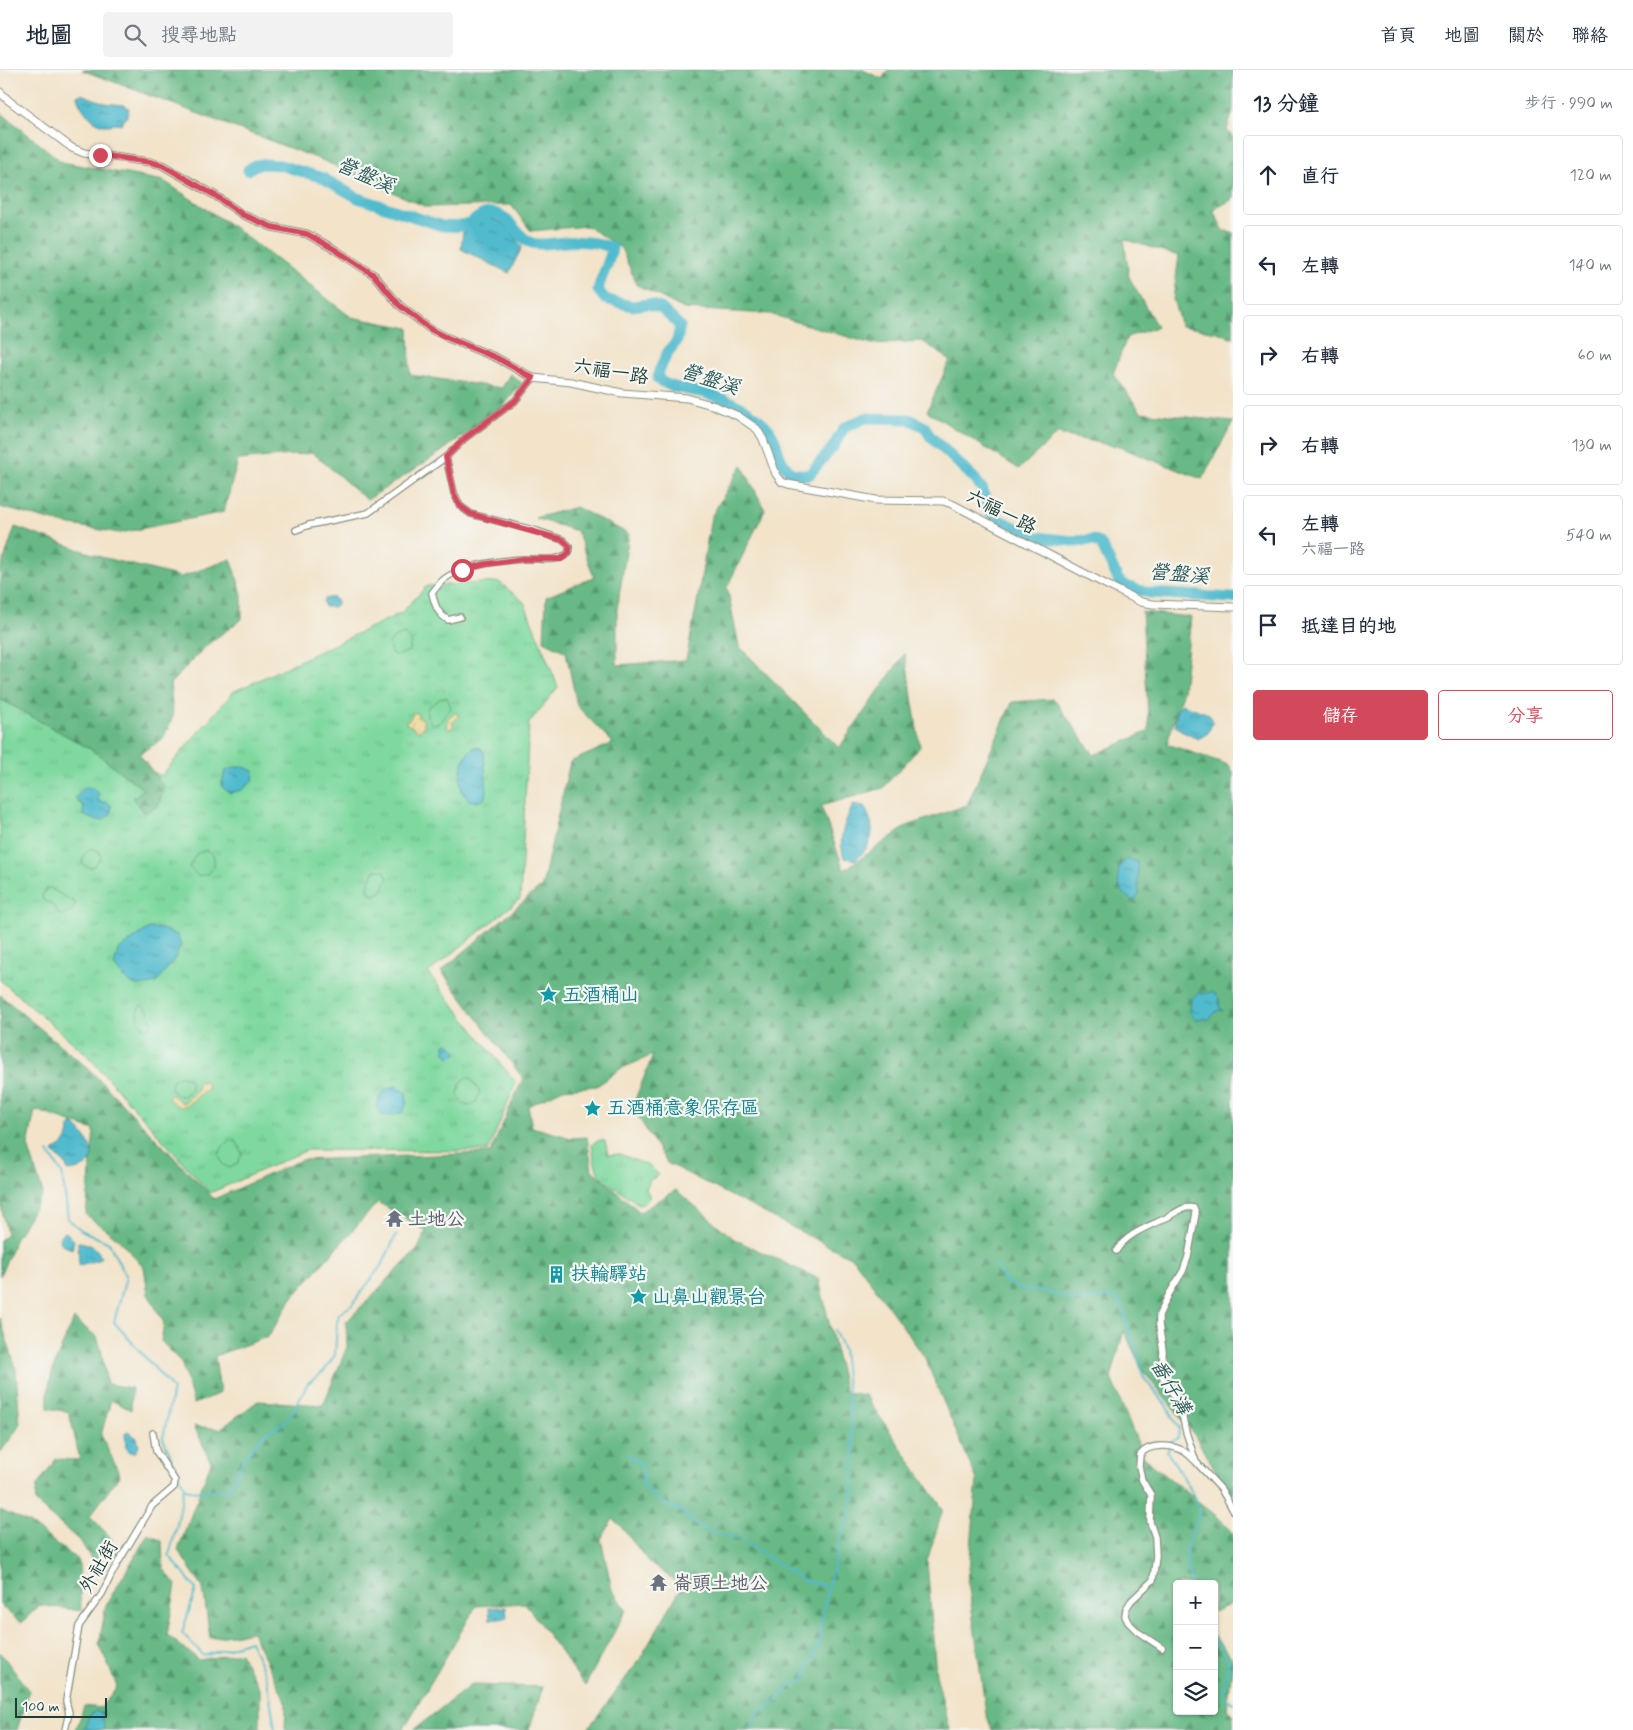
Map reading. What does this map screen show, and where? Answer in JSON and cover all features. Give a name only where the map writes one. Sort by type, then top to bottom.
[{"type":"street","name":"六福一路","points":[[0,92],[72,148],[84,153],[162,165],[216,196],[243,215],[272,227],[300,232],[322,242],[374,275],[399,305],[430,329],[497,358],[533,378],[571,382],[622,393],[687,398],[715,406],[738,416],[757,429],[763,439],[776,474],[782,482],[876,500],[943,502],[1141,602],[1233,607]]},
{"type":"street","points":[[296,530],[309,525],[368,513],[446,457],[471,433],[515,401],[533,378]]},
{"type":"street","points":[[446,457],[454,494],[460,506],[465,510],[471,514],[563,540],[569,546],[569,553],[561,559],[523,559],[486,564],[462,570],[443,580],[432,593],[435,607],[440,615],[448,620],[460,617]]},
{"type":"street","points":[[1116,1251],[1120,1244],[1145,1227],[1170,1216],[1180,1209],[1194,1208],[1196,1213],[1188,1257],[1183,1271],[1159,1315],[1159,1325],[1163,1351],[1163,1378],[1177,1400],[1196,1462]]},
{"type":"street","name":"外社街","points":[[65,1730],[69,1713],[66,1701],[79,1626],[102,1594],[113,1571],[152,1506],[174,1487],[175,1481],[156,1450],[153,1433]]},
{"type":"street","points":[[1162,1648],[1138,1632],[1128,1622],[1126,1616],[1126,1609],[1131,1601],[1153,1580],[1156,1556],[1156,1538],[1150,1522],[1151,1495],[1142,1480],[1139,1466],[1140,1455],[1146,1449],[1164,1446],[1184,1451],[1221,1489],[1233,1510]]},
{"type":"green space","points":[[82,70],[863,70],[882,79],[888,70],[1233,70],[1233,111],[1227,130],[1233,137],[1233,199],[1213,210],[1224,231],[1233,232],[1233,338],[1217,332],[1181,326],[1173,299],[1179,256],[1124,239],[1129,277],[1157,327],[1127,337],[1113,374],[1141,412],[1233,422],[1202,479],[1119,447],[1057,434],[1019,469],[927,411],[950,360],[922,341],[872,344],[770,314],[684,309],[637,285],[621,248],[587,226],[531,231],[511,205],[426,207],[324,161]]},
{"type":"green space","points":[[0,112],[62,162],[164,181],[235,228],[351,317],[409,328],[410,375],[502,388],[510,374],[522,383],[502,408],[438,454],[367,500],[313,453],[238,460],[224,512],[120,533],[65,524],[0,507]]},
{"type":"green space","points":[[742,465],[765,510],[727,587],[739,646],[839,748],[905,653],[920,747],[883,788],[821,806],[844,870],[907,826],[967,805],[1012,702],[1054,699],[1094,755],[1149,731],[1142,612],[1191,617],[1183,690],[1167,744],[1229,765],[1233,772],[1233,1499],[1195,1436],[1143,1371],[1124,1331],[1111,1378],[1144,1458],[1219,1518],[1233,1532],[1233,1603],[1218,1610],[1218,1580],[1173,1580],[1173,1715],[1218,1715],[1218,1641],[1233,1659],[1227,1709],[1233,1715],[1233,1730],[992,1730],[986,1714],[968,1581],[977,1480],[924,1356],[854,1259],[667,1163],[632,1107],[653,1055],[620,1069],[597,1086],[563,1089],[528,1106],[532,1127],[571,1138],[587,1137],[592,1170],[640,1212],[676,1190],[734,1239],[819,1279],[845,1392],[865,1395],[943,1509],[927,1561],[936,1675],[950,1730],[587,1730],[640,1659],[682,1586],[648,1561],[613,1519],[601,1539],[612,1590],[626,1610],[585,1686],[525,1603],[476,1606],[403,1730],[285,1730],[286,1702],[252,1632],[210,1638],[203,1588],[178,1550],[211,1462],[194,1426],[220,1429],[258,1401],[323,1405],[347,1347],[346,1322],[418,1249],[426,1231],[378,1202],[292,1298],[269,1336],[215,1356],[220,1393],[194,1404],[181,1362],[161,1341],[164,1323],[148,1294],[144,1267],[117,1238],[86,1215],[94,1130],[35,1110],[28,1146],[43,1193],[16,1238],[0,1276],[0,1240],[7,1235],[0,1200],[0,995],[89,1069],[214,1199],[301,1160],[490,1153],[523,1078],[441,971],[542,886],[570,762],[613,743],[577,706],[566,652],[544,641],[546,597],[594,577],[577,531],[535,518],[576,507],[629,534],[617,609],[617,665],[686,660],[711,517]]},
{"type":"green space","points":[[15,527],[101,557],[181,577],[231,559],[242,594],[242,619],[208,644],[170,684],[173,716],[163,739],[139,754],[164,787],[158,806],[145,813],[132,798],[144,790],[92,750],[0,699],[0,571]]},
{"type":"green space","points":[[499,582],[524,602],[558,687],[529,723],[520,899],[428,973],[516,1083],[488,1151],[307,1150],[210,1193],[86,1054],[0,980],[0,687],[161,776],[233,692],[401,613],[427,586]]},
{"type":"green space","points":[[404,634],[411,641],[409,651],[396,656],[391,653],[389,644],[394,638]]},
{"type":"green space","points":[[447,697],[451,708],[439,723],[432,725],[427,716],[427,708],[441,698]]},
{"type":"green space","points":[[90,848],[99,851],[101,858],[93,867],[87,867],[82,863],[84,855]]},
{"type":"green space","points":[[206,850],[214,856],[214,866],[207,874],[198,876],[189,867],[196,854]]},
{"type":"green space","points":[[375,870],[384,870],[388,878],[381,892],[374,895],[369,892],[368,885]]},
{"type":"green space","points":[[48,887],[76,903],[71,912],[62,915],[58,913],[53,905],[43,900],[42,895]]},
{"type":"green space","points":[[142,1005],[148,1010],[152,1025],[147,1028],[142,1026],[138,1016],[138,1008]]},
{"type":"green space","points":[[181,1076],[188,1079],[191,1086],[188,1093],[181,1096],[174,1093],[171,1086],[174,1079]]},
{"type":"green space","points":[[466,1077],[472,1080],[480,1092],[476,1102],[469,1106],[463,1104],[458,1095],[460,1084]]},
{"type":"green space","points":[[229,1140],[237,1142],[242,1154],[238,1163],[230,1168],[223,1165],[219,1155],[223,1146]]},
{"type":"green space","points":[[600,1140],[605,1141],[608,1155],[620,1154],[651,1167],[659,1175],[650,1180],[646,1189],[650,1197],[640,1205],[600,1175],[595,1163],[592,1144]]},
{"type":"green space","points":[[0,1318],[16,1369],[20,1425],[0,1453]]},
{"type":"green space","points":[[74,1319],[97,1337],[107,1384],[132,1388],[131,1410],[111,1400],[101,1435],[120,1475],[90,1516],[112,1539],[97,1569],[81,1542],[35,1502],[37,1486],[56,1459],[80,1460],[69,1412],[48,1408],[49,1385],[52,1374]]},
{"type":"green space","points":[[0,1510],[29,1523],[79,1561],[81,1611],[40,1605],[21,1623],[0,1605]]},
{"type":"green space","points":[[148,1534],[162,1541],[163,1568],[176,1585],[167,1635],[199,1660],[240,1653],[260,1689],[260,1730],[76,1730],[84,1706],[101,1708],[117,1686],[99,1644],[106,1605]]},
{"type":"green space","points":[[0,1652],[29,1691],[17,1730],[0,1730]]},
{"type":"green space","points":[[471,1685],[543,1687],[529,1730],[413,1730]]},
{"type":"sand","points":[[414,712],[424,720],[421,731],[415,730],[412,726],[406,724],[406,721],[410,719]]},
{"type":"sand","points":[[455,713],[458,714],[458,717],[453,722],[453,728],[449,729],[447,728],[448,718]]},
{"type":"sand","points":[[202,1081],[207,1083],[208,1088],[187,1105],[180,1107],[169,1100],[168,1097],[171,1094],[182,1103],[184,1102],[196,1091],[198,1083]]},
{"type":"water","points":[[81,94],[105,103],[124,105],[129,108],[127,116],[121,124],[104,125],[99,123],[83,110],[77,96]]},
{"type":"water","points":[[487,217],[504,225],[522,247],[509,273],[461,249],[463,232],[476,222]]},
{"type":"water","points":[[334,597],[338,604],[333,607],[325,607],[324,599]]},
{"type":"water","points":[[1182,704],[1209,714],[1213,721],[1208,733],[1198,739],[1175,726],[1177,709]]},
{"type":"water","points":[[475,747],[481,748],[484,753],[487,792],[484,799],[478,802],[469,800],[464,795],[460,779],[466,755]]},
{"type":"water","points":[[236,767],[244,767],[254,771],[253,781],[242,790],[230,793],[221,786],[225,771]]},
{"type":"water","points":[[85,787],[93,788],[99,794],[99,802],[106,802],[111,805],[111,813],[104,820],[95,820],[83,815],[84,806],[78,802],[76,797]]},
{"type":"water","points":[[853,805],[864,807],[872,829],[872,835],[867,848],[856,860],[844,858],[842,851],[842,837]]},
{"type":"water","points":[[1127,859],[1137,862],[1139,894],[1134,901],[1122,891],[1118,877],[1119,866]]},
{"type":"water","points":[[149,928],[163,929],[177,935],[181,945],[175,958],[156,983],[136,985],[127,981],[114,965],[118,950]]},
{"type":"water","points":[[1201,992],[1202,994],[1213,992],[1219,998],[1219,1006],[1223,1011],[1218,1010],[1208,1020],[1203,1018],[1196,1019],[1190,1013],[1191,999]]},
{"type":"water","points":[[449,1043],[457,1054],[449,1057],[445,1053],[445,1044]]},
{"type":"water","points":[[397,1086],[406,1092],[407,1102],[403,1112],[391,1116],[382,1115],[376,1107],[379,1099],[386,1090]]},
{"type":"water","points":[[74,1124],[91,1147],[92,1158],[90,1162],[80,1169],[68,1171],[65,1163],[53,1153],[54,1150],[66,1142],[69,1127]]},
{"type":"water","points":[[66,1232],[74,1240],[72,1249],[62,1245],[59,1238],[61,1234]]},
{"type":"water","points":[[78,1242],[92,1246],[98,1251],[101,1258],[79,1265]]},
{"type":"water","points":[[128,1431],[137,1438],[139,1446],[136,1452],[130,1452],[126,1448],[125,1433]]},
{"type":"water","points":[[506,1607],[507,1618],[490,1620],[489,1608]]},
{"type":"water","points":[[96,1711],[103,1714],[104,1729],[84,1730],[89,1716]]},
{"type":"waterway","name":"營盤溪","points":[[248,170],[255,165],[280,165],[323,178],[358,198],[442,226],[463,226],[483,214],[489,213],[502,216],[521,236],[532,243],[584,242],[612,248],[598,290],[605,299],[632,306],[648,304],[661,308],[680,326],[677,341],[668,352],[659,371],[658,379],[674,387],[721,398],[753,415],[769,430],[774,438],[782,461],[791,473],[809,475],[833,447],[844,428],[865,418],[909,419],[925,427],[930,436],[975,479],[983,490],[987,508],[995,518],[1036,537],[1073,541],[1093,540],[1101,544],[1119,581],[1128,587],[1150,593],[1233,598]]},
{"type":"waterway","points":[[48,1152],[62,1173],[68,1219],[81,1230],[109,1243],[126,1277],[114,1322],[173,1389],[163,1438],[184,1487],[169,1555],[196,1589],[182,1633],[204,1656],[250,1641],[267,1678],[275,1730]]},
{"type":"waterway","points":[[185,1489],[197,1491],[229,1489],[245,1457],[254,1445],[267,1432],[281,1425],[290,1417],[308,1383],[324,1371],[335,1355],[339,1314],[352,1305],[383,1263],[396,1235]]},
{"type":"waterway","name":"番仔溝","points":[[994,1264],[1005,1280],[1015,1287],[1079,1301],[1102,1297],[1120,1301],[1144,1378],[1166,1405],[1179,1428],[1178,1438],[1173,1441],[1167,1451],[1186,1482],[1198,1507],[1198,1517],[1186,1549],[1190,1580]]},
{"type":"waterway","points":[[750,1730],[759,1713],[780,1699],[791,1685],[804,1680],[820,1639],[820,1627],[828,1587],[840,1539],[852,1508],[854,1453],[843,1349],[834,1330]]},
{"type":"waterway","points":[[629,1455],[641,1464],[644,1486],[659,1501],[682,1511],[696,1525],[721,1535],[739,1538],[803,1580],[828,1587]]},
{"type":"waterway","name":"番仔溝","points":[[1218,1645],[1229,1660],[1224,1695],[1233,1704]]},
{"type":"place","name":"五酒桶山","points":[[549,995]]},
{"type":"place","name":"五酒桶意象保存區","points":[[593,1108]]},
{"type":"place","name":"土地公","points":[[394,1219]]},
{"type":"place","name":"扶輪驛站","points":[[557,1274]]},
{"type":"place","name":"山鼻山觀景台","points":[[638,1297]]},
{"type":"place","name":"崙頭土地公","points":[[659,1583]]},
{"type":"route","points":[[100,155],[162,165],[216,196],[243,215],[272,227],[307,234],[374,275],[399,305],[430,329],[497,358],[533,378],[515,401],[465,438],[446,457],[454,494],[460,506],[471,514],[537,531],[563,540],[569,546],[569,553],[561,559],[523,559],[486,564],[462,570]]}]
